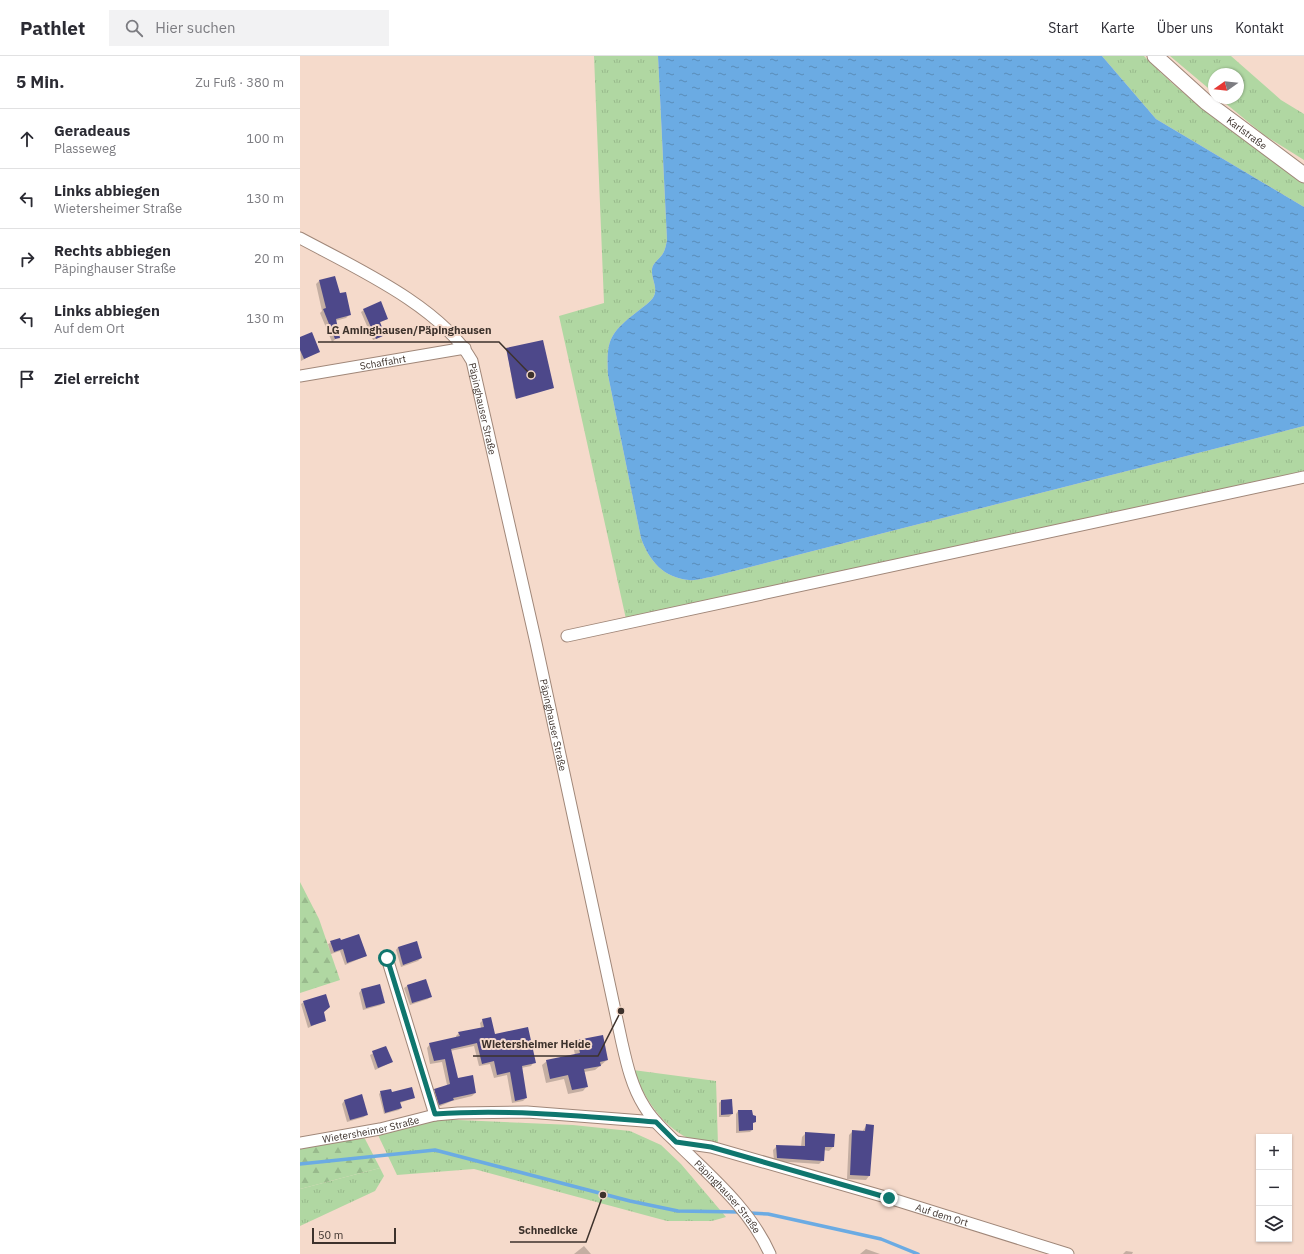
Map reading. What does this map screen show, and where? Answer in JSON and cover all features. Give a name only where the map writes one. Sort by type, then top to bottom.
[{"type":"street","name":"Karlstraße","points":[[1155,56],[1206,102],[1304,175]]},
{"type":"street","name":"Päpinghauser Straße","points":[[300,238],[386,285],[447,327],[465,348],[472,361],[624,1051],[634,1087],[644,1107],[656,1122],[726,1190],[752,1222],[770,1254]]},
{"type":"street","name":"Schaffahrt","points":[[300,376],[465,348]]},
{"type":"street","points":[[568,636],[1304,477]]},
{"type":"street","points":[[387,958],[435,1114]]},
{"type":"street","name":"Wietersheimer Straße","points":[[300,1143],[380,1128],[435,1114],[527,1112],[656,1122]]},
{"type":"street","name":"Auf dem Ort","points":[[676,1142],[718,1149],[889,1198],[1068,1254]]},
{"type":"green space","points":[[594,56],[658,56],[667,240],[663,253],[652,269],[652,276],[655,286],[653,298],[621,325],[612,338],[608,353],[608,375],[641,538],[648,554],[665,572],[680,579],[689,580],[711,577],[1304,426],[1304,472],[626,619],[559,316],[604,303]]},
{"type":"green space","points":[[1102,56],[1144,56],[1181,91],[1201,107],[1304,183],[1304,207],[1156,119]]},
{"type":"green space","points":[[1170,56],[1231,56],[1281,100],[1304,114],[1304,160],[1264,135],[1226,104],[1244,104],[1244,68],[1208,68],[1208,88]]},
{"type":"green space","points":[[300,882],[319,919],[340,980],[300,993]]},
{"type":"green space","points":[[633,1070],[716,1081],[718,1145],[688,1138],[670,1126],[654,1109],[648,1100]]},
{"type":"green space","points":[[435,1119],[573,1125],[630,1131],[661,1145],[681,1164],[726,1217],[712,1221],[667,1221],[474,1169],[397,1175],[378,1135]]},
{"type":"green space","points":[[364,1137],[380,1168],[300,1189],[300,1147]]},
{"type":"green space","points":[[380,1168],[384,1176],[375,1191],[300,1226],[300,1189]]},
{"type":"water","points":[[658,56],[1102,56],[1156,119],[1304,207],[1304,426],[711,577],[689,580],[680,579],[665,572],[648,554],[641,538],[608,375],[608,353],[612,338],[621,325],[653,298],[655,286],[652,276],[652,269],[663,253],[667,240]]},
{"type":"building","points":[[335,276],[340,293],[346,292],[351,315],[336,319],[340,338],[335,339],[323,309],[326,308],[319,280]]},
{"type":"building","points":[[381,301],[388,319],[380,322],[385,335],[376,339],[363,309]]},
{"type":"building","points":[[312,332],[320,352],[304,359],[300,350],[300,337]]},
{"type":"building","points":[[543,340],[554,388],[516,399],[506,348]]},
{"type":"building","points":[[359,934],[367,956],[347,963],[343,949],[334,952],[330,941],[340,938],[341,940]]},
{"type":"building","points":[[417,941],[422,958],[403,965],[398,947]]},
{"type":"building","points":[[426,979],[432,997],[412,1003],[407,985]]},
{"type":"building","points":[[380,984],[385,1003],[366,1008],[361,989]]},
{"type":"building","points":[[326,994],[330,1007],[324,1012],[326,1021],[311,1026],[303,1001]]},
{"type":"building","points":[[491,1017],[495,1034],[528,1027],[536,1063],[522,1066],[527,1098],[515,1101],[510,1072],[497,1075],[494,1061],[482,1064],[477,1043],[451,1049],[458,1078],[473,1075],[476,1093],[453,1098],[454,1100],[439,1105],[434,1089],[450,1084],[445,1059],[434,1061],[429,1043],[460,1036],[458,1032],[484,1027],[482,1019]]},
{"type":"building","points":[[603,1035],[608,1060],[600,1062],[601,1066],[584,1069],[588,1087],[572,1090],[568,1075],[550,1079],[546,1060],[580,1053],[577,1040]]},
{"type":"building","points":[[386,1046],[393,1062],[378,1068],[372,1051]]},
{"type":"building","points":[[412,1087],[415,1098],[400,1102],[402,1108],[385,1113],[380,1091],[391,1089],[392,1092]]},
{"type":"building","points":[[362,1094],[368,1115],[350,1120],[344,1100]]},
{"type":"building","points":[[732,1099],[733,1114],[721,1115],[721,1100]]},
{"type":"building","points":[[738,1110],[752,1110],[753,1115],[756,1116],[756,1122],[753,1123],[753,1130],[739,1131]]},
{"type":"building","points":[[866,1124],[874,1125],[870,1176],[850,1175],[852,1130],[865,1131]]},
{"type":"building","points":[[805,1132],[835,1134],[834,1147],[825,1147],[824,1161],[777,1158],[776,1145],[805,1146]]},
{"type":"waterway","points":[[300,1164],[435,1150],[630,1201],[678,1211],[740,1212]]},
{"type":"waterway","points":[[749,1213],[768,1214],[881,1239],[918,1254]]},
{"type":"place","name":"LG Aminghausen/Päpinghausen","points":[[531,375]]},
{"type":"place","name":"Wietersheimer Heide","points":[[621,1011]]},
{"type":"place","name":"Schnedicke","points":[[603,1195]]},
{"type":"route","points":[[387,958],[435,1114],[527,1112],[656,1122],[676,1142],[711,1147],[889,1198]]}]
